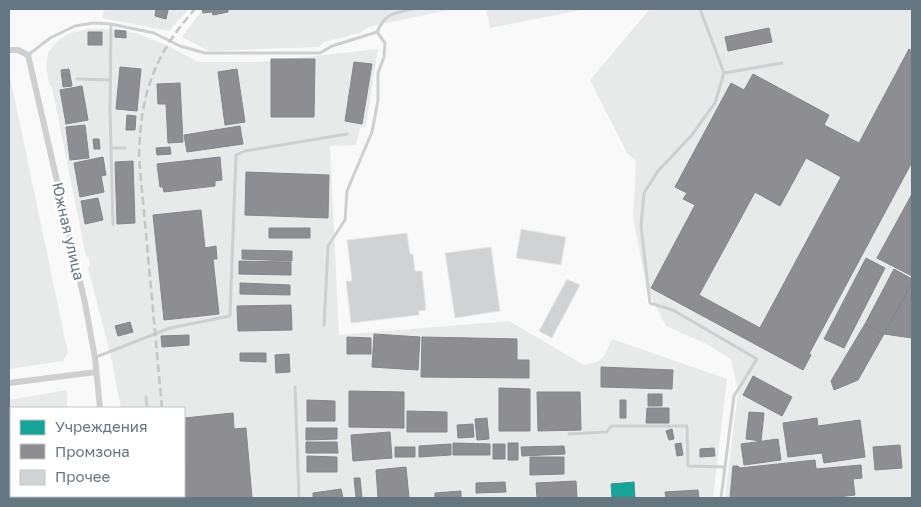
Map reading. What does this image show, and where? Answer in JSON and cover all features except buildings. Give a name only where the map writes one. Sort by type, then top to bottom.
[{"type":"street","points":[[9,50],[18,50],[28,55]]},
{"type":"street","name":"Южная улица","points":[[28,55],[85,303],[95,358],[100,407]]},
{"type":"street","points":[[9,383],[96,372]]},
{"type":"lane","points":[[377,32],[382,20],[391,14],[412,9]]},
{"type":"lane","points":[[700,9],[724,73],[715,102],[691,136],[658,171],[644,193],[641,226],[650,303],[673,310],[757,359],[734,396],[721,498]]},
{"type":"lane","points":[[28,55],[50,38],[75,26],[93,23],[111,24],[154,33],[180,46],[205,53],[320,53],[332,46],[377,32]]},
{"type":"lane","points":[[111,24],[110,80],[113,224]]},
{"type":"lane","points":[[324,325],[328,246],[344,220],[346,191],[372,132],[378,100],[378,73],[384,57],[385,43],[377,32]]},
{"type":"lane","points":[[724,73],[782,63]]},
{"type":"lane","points":[[77,80],[110,80]]},
{"type":"lane","points":[[95,358],[170,328],[230,316],[236,155],[245,151],[347,134]]},
{"type":"lane","points":[[111,148],[125,148]]},
{"type":"lane","points":[[295,387],[299,498]]},
{"type":"lane","points":[[146,397],[147,407]]},
{"type":"lane","points":[[569,434],[607,432],[611,426],[688,426],[688,466],[725,467]]},
{"type":"shaded area","points":[[105,9],[189,9],[169,31],[102,18]]},
{"type":"shaded area","points":[[203,9],[453,9],[368,27],[360,33],[324,42],[319,47],[209,51],[182,37]]},
{"type":"shaded area","points":[[486,9],[586,9],[490,28]]},
{"type":"shaded area","points":[[650,9],[912,9],[912,498],[725,498],[738,392],[731,359],[705,343],[666,326],[647,289],[633,217],[636,161],[627,153],[590,80]]},
{"type":"shaded area","points":[[88,29],[105,29],[136,33],[166,45],[198,62],[260,62],[378,49],[366,126],[360,128],[356,145],[330,146],[339,335],[509,321],[584,365],[597,362],[604,356],[612,339],[727,379],[713,498],[134,498],[185,497],[185,407],[121,407],[111,357],[88,268],[90,265],[89,257],[86,256],[52,87],[49,83],[46,66],[48,53],[54,45],[71,33]]},
{"type":"shaded area","points":[[9,72],[68,353],[63,361],[9,369]]},
{"type":"shaded area","points":[[67,390],[67,407],[10,407],[10,497],[96,498],[9,498],[9,400]]},
{"type":"railway","points":[[162,407],[139,158],[140,136],[146,96],[159,60],[169,43],[195,9]]}]
